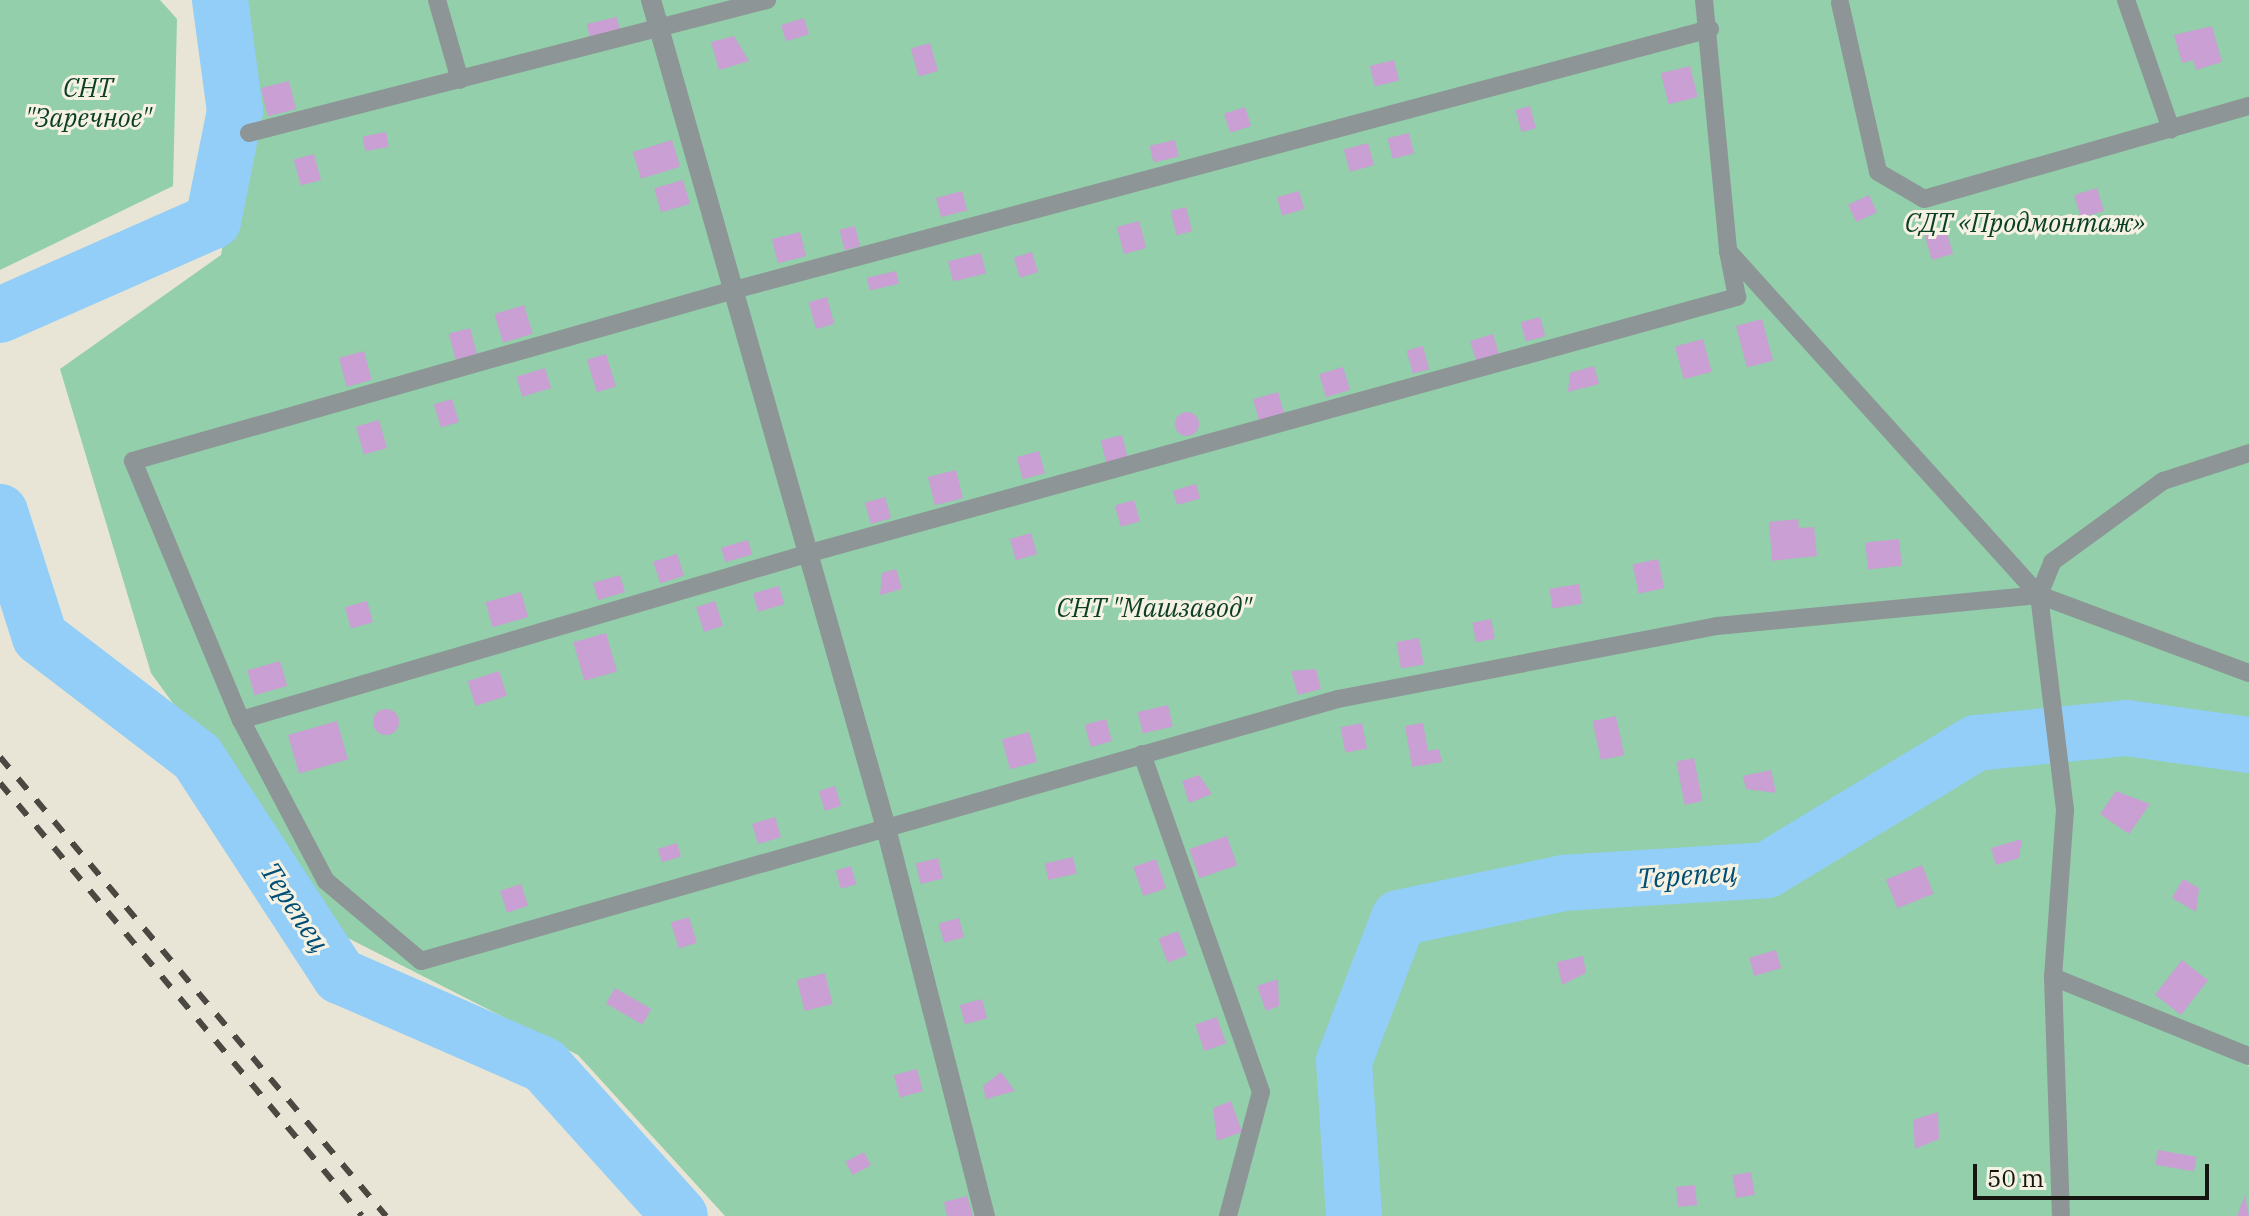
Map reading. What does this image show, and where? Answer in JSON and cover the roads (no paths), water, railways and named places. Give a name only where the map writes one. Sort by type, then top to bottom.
[{"type":"street","points":[[651,0],[885,824],[985,1216]]},
{"type":"lane","points":[[437,0],[460,80]]},
{"type":"lane","points":[[249,133],[660,30],[767,0]]},
{"type":"lane","points":[[241,720],[810,553],[1737,297],[1728,251],[1710,29],[1704,0]]},
{"type":"lane","points":[[2126,0],[2171,129]]},
{"type":"lane","points":[[1840,3],[1878,172],[1924,199],[2249,106]]},
{"type":"lane","points":[[1710,29],[734,290],[133,461],[241,720],[326,881],[421,961],[885,824],[1338,699],[1717,626],[2039,595],[2249,673]]},
{"type":"lane","points":[[1728,251],[2039,595]]},
{"type":"lane","points":[[2061,1216],[2053,977],[2065,810],[2039,595],[2052,562],[2163,481],[2249,453]]},
{"type":"lane","points":[[1142,754],[1261,1092],[1228,1216]]},
{"type":"lane","points":[[2053,977],[2249,1056]]},
{"type":"waterway","points":[[0,315],[213,221],[235,111],[220,0]]},
{"type":"waterway","name":"Терепец","points":[[0,512],[40,637],[197,757],[340,976],[544,1065],[680,1216]]},
{"type":"waterway","name":"Терепец","points":[[1354,1216],[1344,1061],[1399,918],[1563,883],[1767,870],[1976,743],[2126,728],[2249,745]]},
{"type":"railway","points":[[0,757],[386,1216]]},
{"type":"railway","points":[[0,783],[362,1216]]},
{"type":"park label","name":"СНТ \"Заречное\"","points":[[88,103]]},
{"type":"park label","name":"СДТ «Продмонтаж»","points":[[2025,223]]},
{"type":"park label","name":"СНТ \"Машзавод\"","points":[[1154,608]]}]
